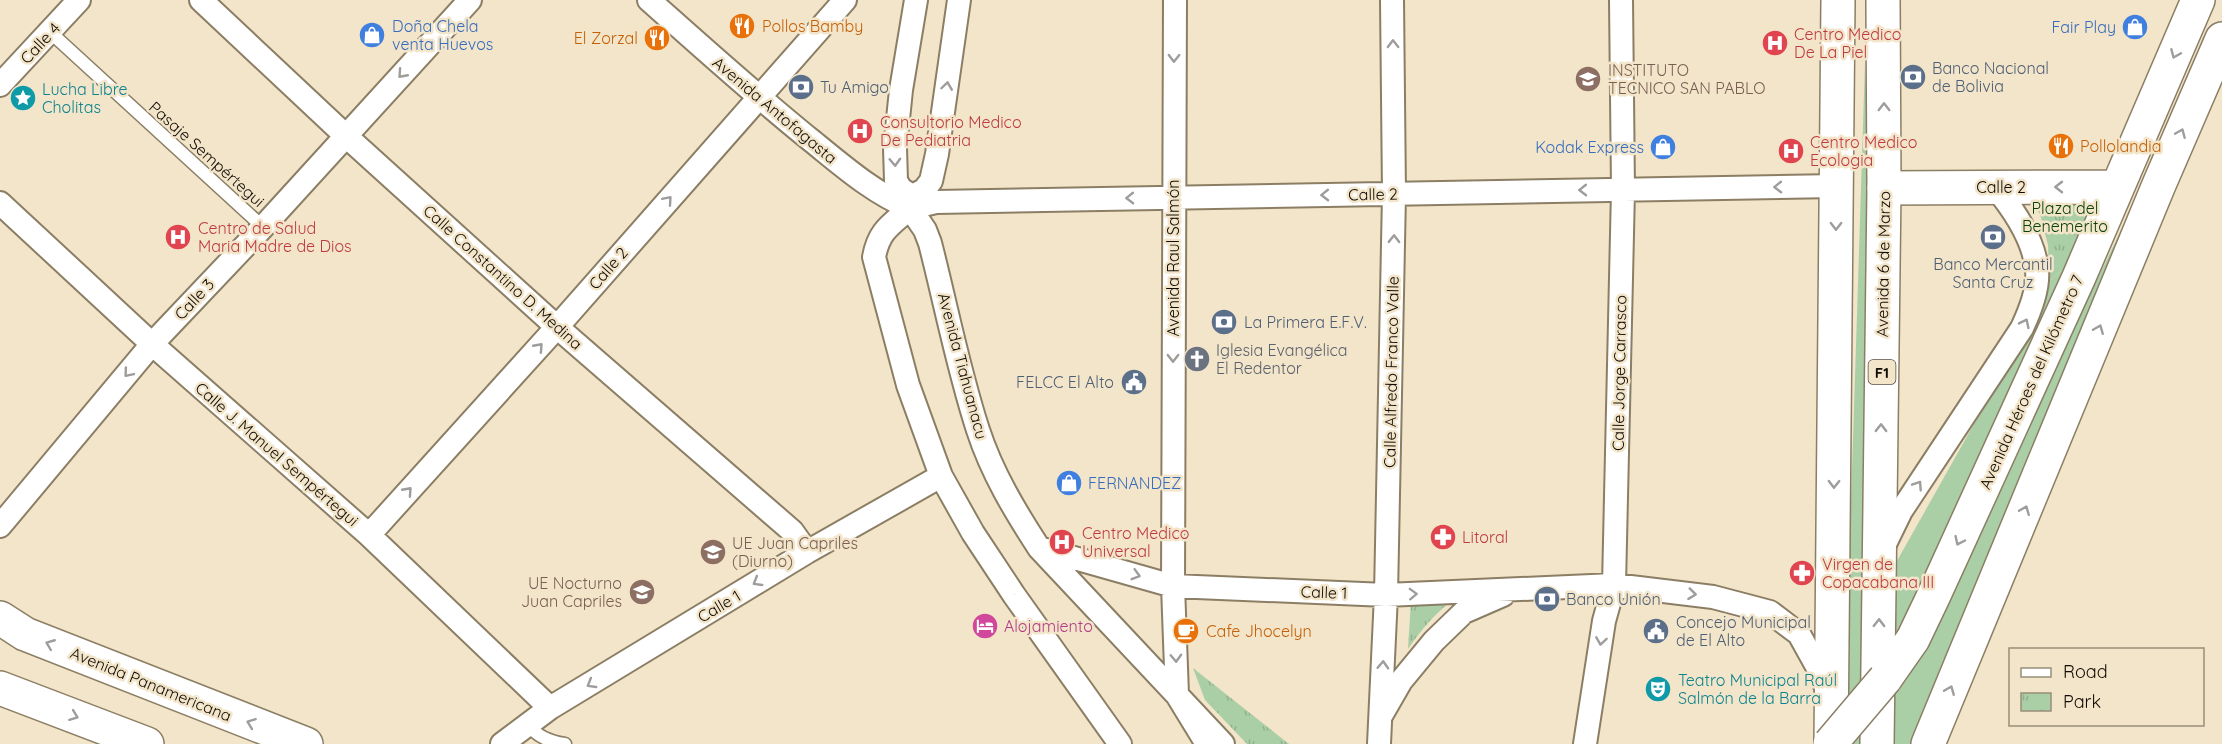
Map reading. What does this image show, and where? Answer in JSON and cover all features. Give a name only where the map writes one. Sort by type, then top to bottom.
[{"type":"main road","points":[[1831,744],[1838,0]]},
{"type":"main road","name":"Avenida 6 de Marzo","points":[[1877,744],[1884,188],[1883,0]]},
{"type":"main road","name":"Avenida Héroes del Kilómetro 7","points":[[1831,744],[1885,679],[1913,639],[2079,278],[2117,187],[2204,11]]},
{"type":"main road","points":[[1928,744],[2149,209],[2222,39]]},
{"type":"main road","name":"Calle 2","points":[[1884,188],[2117,187]]},
{"type":"main road","name":"Avenida Panamericana","points":[[0,618],[25,634],[306,744]]},
{"type":"main road","points":[[0,688],[147,744]]},
{"type":"street","name":"Calle 4","points":[[0,85],[79,0]]},
{"type":"street","name":"Calle Constantino D. Medina","points":[[201,0],[346,136],[557,327],[792,531],[807,552]]},
{"type":"street","name":"Calle 3","points":[[0,525],[152,344],[263,227],[470,0]]},
{"type":"street","name":"Avenida Antofagasta","points":[[649,0],[758,98],[866,185],[887,198],[911,202]]},
{"type":"street","name":"Calle 2","points":[[369,535],[557,327],[845,0]]},
{"type":"street","name":"Avenida Tiahuanacu","points":[[916,0],[901,90],[895,148],[896,181],[911,202],[930,243],[978,431],[1012,505],[1040,548],[1223,744]]},
{"type":"street","points":[[959,0],[937,154],[931,181],[882,233],[877,241],[874,257],[908,385],[941,476],[973,533],[1014,595],[1120,744]]},
{"type":"street","name":"Avenida Raul Salmón","points":[[1175,0],[1173,586],[1178,695]]},
{"type":"street","name":"Calle Alfredo Franco Valle","points":[[1379,744],[1386,595],[1395,194],[1392,0]]},
{"type":"street","name":"Calle Jorge Carrasco","points":[[1585,744],[1604,621],[1614,585],[1623,190],[1621,0]]},
{"type":"street","name":"Calle 2","points":[[911,202],[1837,186]]},
{"type":"street","points":[[1880,555],[1901,511],[2022,328],[2032,308],[2037,270],[2025,232],[2010,205],[1995,188]]},
{"type":"street","name":"Calle J. Manuel Sempértegui","points":[[0,203],[152,344],[369,535],[550,708]]},
{"type":"street","name":"Calle 1","points":[[502,744],[550,708],[807,552],[941,476]]},
{"type":"street","name":"Calle 1","points":[[1040,548],[1173,586],[1386,595],[1614,585],[1713,597],[1770,612],[1799,633],[1819,670],[1832,702]]},
{"type":"street","points":[[1380,718],[1401,681],[1434,641],[1464,612],[1518,589]]},
{"type":"street","points":[[1178,695],[1207,744]]},
{"type":"lane","name":"Pasaje Sempértegui","points":[[50,33],[263,227]]},
{"type":"lane","points":[[528,724],[541,736],[565,744]]},
{"type":"green space","points":[[1865,62],[1870,221],[1865,744],[1848,744],[1848,597]]},
{"type":"green space","name":"Plaza del Benemerito","points":[[2023,193],[2100,193],[2072,262],[2049,281],[2048,245],[2040,214]]},
{"type":"green space","points":[[2136,199],[1913,744],[1886,744],[1887,697],[1923,641]]},
{"type":"green space","points":[[2072,262],[1886,663],[1893,568],[1974,424],[2030,337],[2049,281]]},
{"type":"green space","points":[[1456,597],[1430,621],[1408,649],[1411,600]]},
{"type":"green space","points":[[1193,668],[1289,744],[1247,744],[1205,700]]},
{"type":"place","name":"Pollos Bamby","points":[[742,26]]},
{"type":"place","name":"Fair Play","points":[[2135,27]]},
{"type":"place","name":"Doña Chela venta Huevos","points":[[372,35]]},
{"type":"place","name":"El Zorzal","points":[[657,38]]},
{"type":"place","name":"Centro Medico De La Piel","points":[[1775,43]]},
{"type":"place","name":"Banco Nacional de Bolivia","points":[[1913,77]]},
{"type":"place","name":"INSTITUTO TECNICO SAN PABLO","points":[[1588,79]]},
{"type":"place","name":"Tu Amigo","points":[[801,87]]},
{"type":"place","name":"Lucha Libre Cholitas","points":[[23,98]]},
{"type":"place","name":"Consultorio Medico De Pediatria","points":[[860,131]]},
{"type":"place","name":"Pollolandia","points":[[2061,146]]},
{"type":"place","name":"Kodak Express","points":[[1663,147]]},
{"type":"place","name":"Centro Medico Ecologia","points":[[1791,151]]},
{"type":"place","name":"Centro de Salud Maria Madre de Dios","points":[[178,237]]},
{"type":"place","name":"Banco Mercantil Santa Cruz","points":[[1993,237]]},
{"type":"place","name":"La Primera E.F.V.","points":[[1224,322]]},
{"type":"place","name":"Iglesia Evangélica El Redentor","points":[[1197,359]]},
{"type":"place","name":"FELCC El Alto","points":[[1134,382]]},
{"type":"place","name":"FERNANDEZ","points":[[1069,483]]},
{"type":"place","name":"Litoral","points":[[1443,537]]},
{"type":"place","name":"Centro Medico Universal","points":[[1062,542]]},
{"type":"place","name":"UE Juan Capriles (Diurno)","points":[[713,552]]},
{"type":"place","name":"Virgen de Copacabana III","points":[[1802,573]]},
{"type":"place","name":"UE Nocturno Juan Capriles","points":[[642,592]]},
{"type":"place","name":"Banco Unión","points":[[1547,599]]},
{"type":"place","name":"Alojamiento","points":[[985,626]]},
{"type":"place","name":"Cafe Jhocelyn","points":[[1186,631]]},
{"type":"place","name":"Concejo Municipal de El Alto","points":[[1656,631]]},
{"type":"place","name":"Teatro Municipal Raúl Salmón de la Barra","points":[[1658,689]]}]
